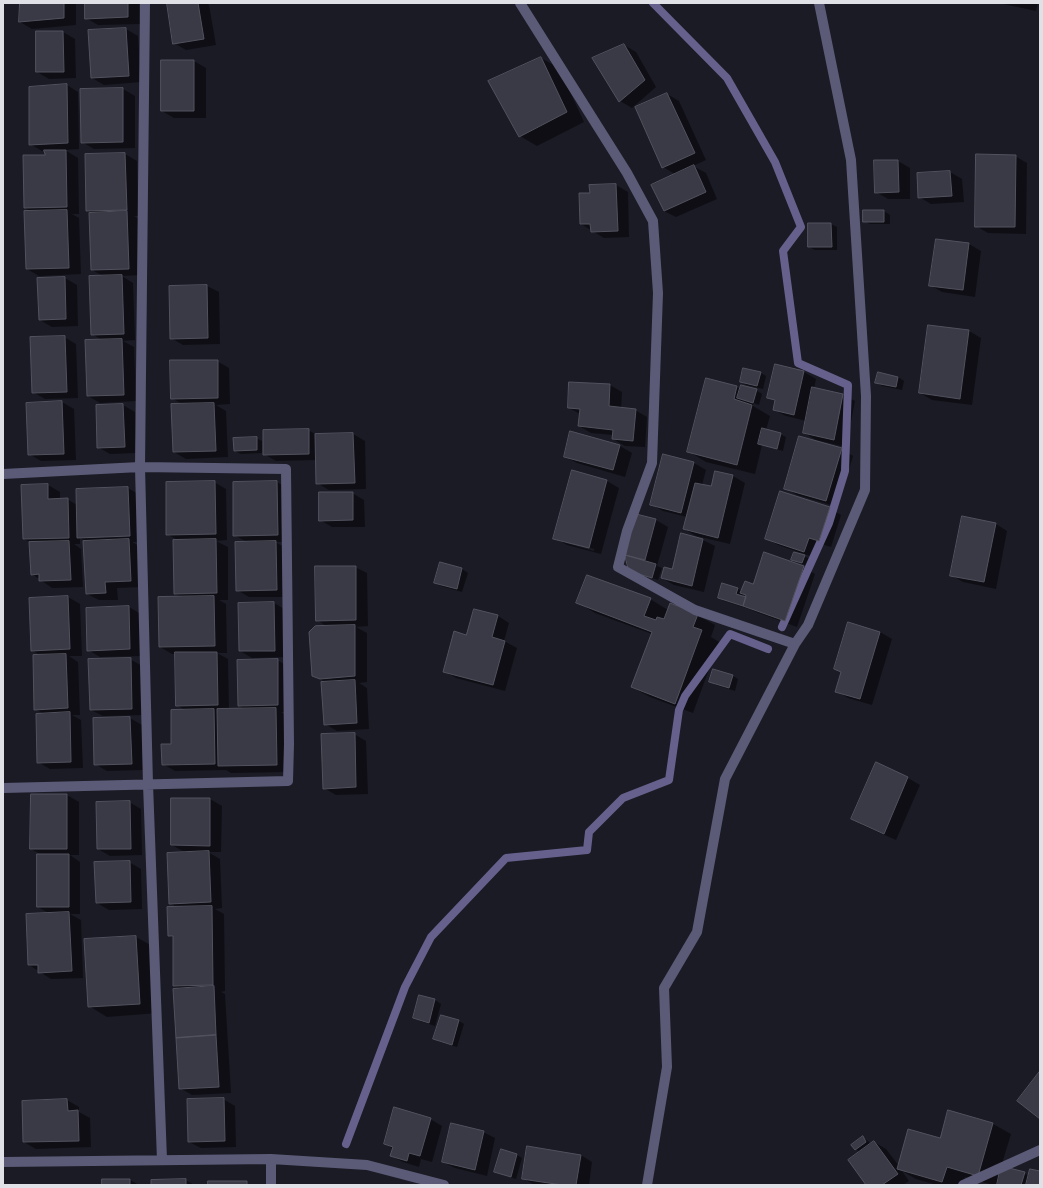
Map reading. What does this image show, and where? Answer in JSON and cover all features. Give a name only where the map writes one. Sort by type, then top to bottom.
[{"type":"street","points":[[145,3],[140,467],[148,784],[162,1160]]},
{"type":"street","points":[[520,3],[627,173],[653,221],[658,293],[652,463],[627,531],[618,567],[695,610],[795,644]]},
{"type":"street","points":[[646,1185],[667,1067],[664,988],[697,932],[725,779],[795,644],[808,625],[865,490],[866,396],[850,160],[819,3]]},
{"type":"street","points":[[3,474],[140,467],[286,469],[289,736],[288,781],[3,788]]},
{"type":"street","points":[[963,1185],[1040,1150]]},
{"type":"street","points":[[271,1159],[271,1185]]},
{"type":"street","points":[[3,1162],[271,1159],[367,1165],[444,1185]]},
{"type":"building","points":[[20,3],[64,3],[64,18],[19,22]]},
{"type":"building","points":[[85,3],[128,3],[128,17],[85,19]]},
{"type":"building","points":[[167,3],[198,3],[204,39],[173,44]]},
{"type":"building","points":[[126,28],[129,76],[91,78],[88,30]]},
{"type":"building","points":[[36,31],[63,31],[64,72],[36,72]]},
{"type":"building","points":[[624,44],[645,80],[619,102],[592,58]]},
{"type":"building","points":[[541,57],[567,112],[519,137],[488,81]]},
{"type":"building","points":[[161,60],[194,60],[194,111],[161,111]]},
{"type":"building","points":[[67,84],[68,143],[29,145],[29,87]]},
{"type":"building","points":[[123,88],[123,142],[81,143],[80,89]]},
{"type":"building","points":[[667,93],[695,153],[662,168],[635,107]]},
{"type":"building","points":[[44,150],[66,150],[67,207],[24,208],[23,155],[45,155]]},
{"type":"building","points":[[125,153],[127,210],[86,211],[85,154]]},
{"type":"building","points":[[976,154],[1016,155],[1015,227],[975,227]]},
{"type":"building","points":[[874,160],[898,160],[899,192],[875,193]]},
{"type":"building","points":[[694,165],[706,192],[664,211],[651,185]]},
{"type":"building","points":[[950,171],[952,196],[918,198],[917,173]]},
{"type":"building","points":[[616,184],[618,231],[591,232],[590,224],[580,224],[579,193],[590,193],[589,185]]},
{"type":"building","points":[[67,210],[69,268],[26,269],[24,211]]},
{"type":"building","points":[[863,210],[884,210],[884,222],[863,222]]},
{"type":"building","points":[[127,211],[129,269],[91,270],[89,213]]},
{"type":"building","points":[[808,223],[831,223],[832,247],[808,247]]},
{"type":"building","points":[[936,239],[969,243],[963,290],[929,286]]},
{"type":"building","points":[[122,275],[124,334],[91,335],[89,276]]},
{"type":"building","points":[[65,277],[66,319],[39,320],[37,278]]},
{"type":"building","points":[[207,285],[208,338],[170,339],[169,286]]},
{"type":"building","points":[[928,325],[969,330],[960,399],[919,393]]},
{"type":"building","points":[[65,336],[67,392],[32,393],[30,337]]},
{"type":"building","points":[[122,339],[124,395],[87,396],[85,340]]},
{"type":"building","points":[[170,360],[218,360],[218,398],[171,399]]},
{"type":"building","points":[[775,364],[804,371],[794,415],[773,410],[775,400],[767,398]]},
{"type":"building","points":[[743,368],[761,372],[757,386],[740,382]]},
{"type":"building","points":[[878,372],[898,377],[896,387],[875,383]]},
{"type":"building","points":[[706,378],[737,386],[734,399],[752,405],[737,465],[687,452]]},
{"type":"building","points":[[569,382],[610,384],[609,406],[636,409],[633,441],[612,439],[613,430],[578,426],[580,409],[568,408]]},
{"type":"building","points":[[741,385],[757,389],[753,403],[737,398]]},
{"type":"building","points":[[812,387],[843,394],[834,440],[803,433]]},
{"type":"building","points":[[62,401],[64,454],[28,455],[26,403]]},
{"type":"building","points":[[214,403],[216,451],[173,452],[171,404]]},
{"type":"building","points":[[123,404],[125,447],[97,448],[96,405]]},
{"type":"building","points":[[762,428],[781,433],[777,449],[758,444]]},
{"type":"building","points":[[309,429],[309,454],[263,455],[263,430]]},
{"type":"building","points":[[570,431],[620,445],[613,470],[564,457]]},
{"type":"building","points":[[353,433],[355,483],[316,484],[315,434]]},
{"type":"building","points":[[799,436],[842,448],[826,501],[784,489]]},
{"type":"building","points":[[257,437],[257,450],[234,451],[233,438]]},
{"type":"building","points":[[663,454],[694,462],[681,513],[650,505]]},
{"type":"building","points":[[572,470],[607,480],[589,548],[553,539]]},
{"type":"building","points":[[715,471],[733,475],[718,538],[683,529],[695,483],[711,486]]},
{"type":"building","points":[[215,481],[216,534],[166,535],[166,482]]},
{"type":"building","points":[[277,481],[278,535],[233,536],[233,482]]},
{"type":"building","points":[[48,484],[48,499],[68,498],[69,538],[23,539],[21,485]]},
{"type":"building","points":[[128,487],[130,536],[77,538],[76,489]]},
{"type":"building","points":[[780,491],[830,507],[819,541],[809,538],[804,552],[765,539]]},
{"type":"building","points":[[319,492],[353,492],[353,520],[319,521]]},
{"type":"building","points":[[636,514],[656,519],[645,560],[625,555]]},
{"type":"building","points":[[962,516],[996,523],[984,582],[950,576]]},
{"type":"building","points":[[681,533],[703,539],[692,586],[661,578],[664,567],[672,569]]},
{"type":"building","points":[[129,539],[131,581],[105,582],[106,593],[86,594],[83,541]]},
{"type":"building","points":[[216,539],[217,593],[174,594],[173,540]]},
{"type":"building","points":[[69,541],[71,580],[39,581],[39,574],[31,575],[29,542]]},
{"type":"building","points":[[276,541],[277,590],[236,591],[235,542]]},
{"type":"building","points":[[764,552],[804,566],[785,621],[743,606],[746,595],[740,593],[745,581],[753,584]]},
{"type":"building","points":[[794,552],[805,555],[802,563],[791,560]]},
{"type":"building","points":[[625,555],[656,564],[652,578],[629,571]]},
{"type":"building","points":[[440,562],[462,568],[457,589],[434,583]]},
{"type":"building","points":[[315,566],[356,566],[356,620],[316,621]]},
{"type":"building","points":[[587,575],[651,598],[644,616],[656,620],[657,617],[664,619],[670,603],[698,614],[693,627],[702,630],[675,704],[631,687],[652,632],[576,603]]},
{"type":"building","points":[[722,583],[738,588],[736,594],[746,597],[743,606],[718,598]]},
{"type":"building","points":[[68,596],[70,649],[31,651],[29,598]]},
{"type":"building","points":[[214,596],[215,646],[159,647],[158,597]]},
{"type":"building","points":[[274,602],[275,651],[239,651],[238,603]]},
{"type":"building","points":[[129,606],[130,649],[87,651],[86,608]]},
{"type":"building","points":[[474,609],[498,615],[492,637],[505,641],[493,685],[443,672],[454,631],[466,635]]},
{"type":"building","points":[[848,622],[880,632],[860,699],[835,692],[841,672],[834,669]]},
{"type":"building","points":[[355,625],[355,676],[320,679],[312,676],[309,632],[315,626]]},
{"type":"building","points":[[175,652],[217,652],[218,705],[176,706]]},
{"type":"building","points":[[66,654],[68,708],[34,710],[33,655]]},
{"type":"building","points":[[131,658],[132,709],[90,710],[88,659]]},
{"type":"building","points":[[278,659],[278,705],[238,706],[237,660]]},
{"type":"building","points":[[713,669],[733,675],[729,688],[709,682]]},
{"type":"building","points":[[355,680],[357,723],[324,725],[321,682]]},
{"type":"building","points":[[276,708],[277,765],[218,766],[217,709]]},
{"type":"building","points":[[214,709],[215,764],[162,765],[161,744],[171,744],[171,710]]},
{"type":"building","points":[[70,712],[71,762],[37,763],[36,714]]},
{"type":"building","points":[[130,717],[132,764],[94,765],[93,718]]},
{"type":"building","points":[[355,733],[356,787],[323,789],[321,734]]},
{"type":"building","points":[[876,762],[908,777],[884,834],[851,819]]},
{"type":"building","points":[[31,794],[67,794],[67,849],[30,849]]},
{"type":"building","points":[[171,798],[210,798],[210,846],[171,845]]},
{"type":"building","points":[[130,801],[131,849],[97,849],[96,802]]},
{"type":"building","points":[[209,851],[211,902],[169,904],[167,853]]},
{"type":"building","points":[[37,854],[69,854],[69,907],[37,907]]},
{"type":"building","points":[[130,861],[131,902],[96,903],[94,862]]},
{"type":"building","points":[[212,906],[213,985],[173,986],[173,936],[168,936],[167,907]]},
{"type":"building","points":[[69,912],[72,971],[38,973],[38,965],[28,965],[26,914]]},
{"type":"building","points":[[136,936],[140,1004],[88,1007],[84,939]]},
{"type":"building","points":[[214,986],[216,1035],[176,1038],[173,989]]},
{"type":"building","points":[[419,995],[435,999],[429,1023],[413,1018]]},
{"type":"building","points":[[441,1015],[459,1020],[452,1045],[433,1039]]},
{"type":"building","points":[[216,1035],[219,1087],[179,1089],[176,1038]]},
{"type":"building","points":[[1040,1071],[1040,1119],[1017,1101]]},
{"type":"building","points":[[224,1098],[225,1141],[188,1142],[187,1099]]},
{"type":"building","points":[[67,1099],[68,1111],[78,1110],[79,1141],[23,1142],[22,1101]]},
{"type":"building","points":[[394,1107],[431,1118],[420,1156],[409,1153],[407,1161],[390,1156],[393,1147],[384,1144]]},
{"type":"building","points":[[948,1110],[993,1123],[978,1176],[947,1167],[942,1182],[897,1169],[908,1129],[940,1138]]},
{"type":"building","points":[[451,1123],[484,1131],[475,1170],[442,1162]]},
{"type":"building","points":[[863,1136],[866,1142],[855,1150],[851,1145]]},
{"type":"building","points":[[874,1141],[898,1174],[882,1185],[866,1185],[848,1160]]},
{"type":"building","points":[[527,1146],[581,1155],[576,1185],[562,1185],[522,1179]]},
{"type":"building","points":[[501,1149],[517,1154],[511,1177],[494,1172]]},
{"type":"building","points":[[1001,1166],[1025,1172],[1021,1185],[997,1185]]},
{"type":"building","points":[[1030,1169],[1040,1171],[1040,1185],[1026,1185]]},
{"type":"building","points":[[102,1179],[130,1179],[130,1185],[102,1185]]},
{"type":"building","points":[[186,1179],[186,1185],[151,1185],[151,1180]]},
{"type":"building","points":[[208,1181],[247,1181],[247,1185],[208,1185]]},
{"type":"waterway","points":[[653,3],[727,78],[775,162],[801,227],[783,251],[798,363],[848,385],[845,471],[829,523],[782,627]]},
{"type":"waterway","points":[[346,1144],[405,987],[431,937],[506,858],[587,850],[589,832],[623,798],[669,780],[679,710],[685,696],[730,634],[768,649]]}]
